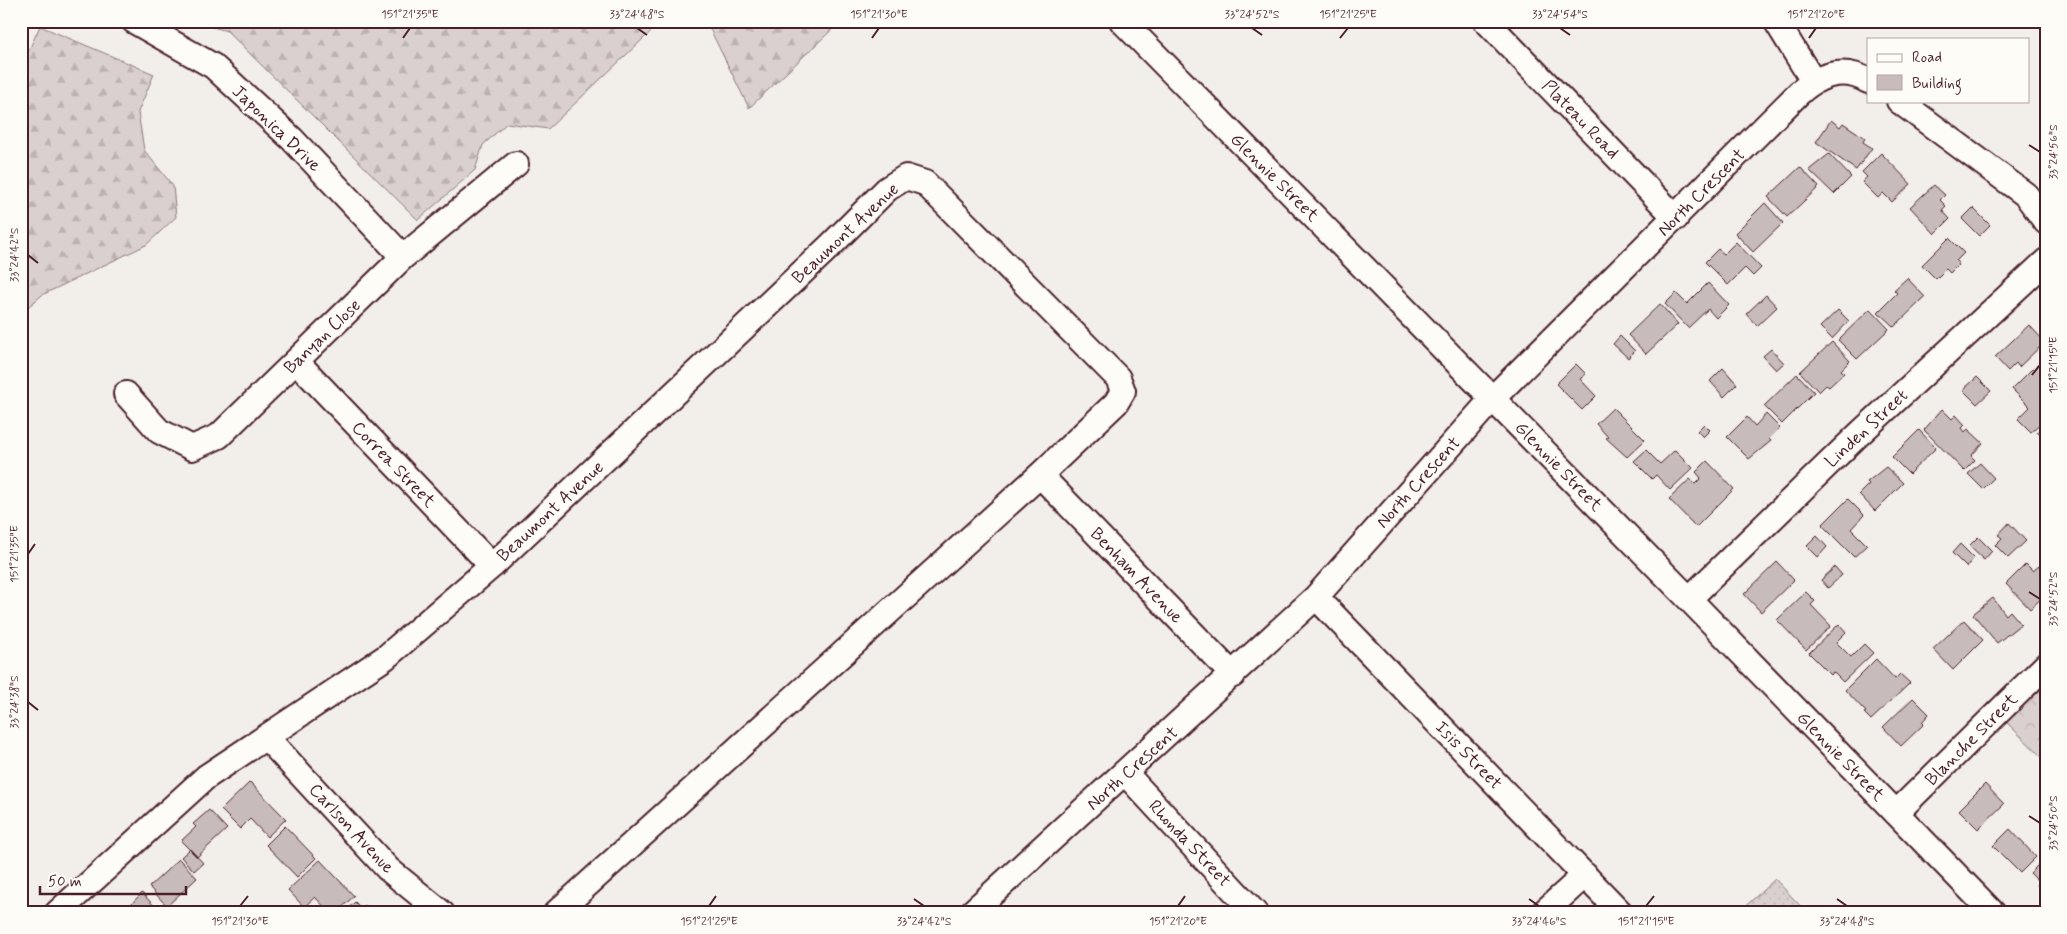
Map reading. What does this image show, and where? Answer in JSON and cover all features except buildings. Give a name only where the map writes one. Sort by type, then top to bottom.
[{"type":"street","name":"Japonica Drive","points":[[134,21],[213,66],[292,140],[403,257]]},
{"type":"street","name":"Glennie Street","points":[[1122,21],[1689,599],[1993,913]]},
{"type":"street","name":"Plateau Road","points":[[1486,21],[1676,218]]},
{"type":"street","points":[[1776,21],[1813,81]]},
{"type":"street","name":"North Crescent","points":[[972,913],[1126,774],[1316,597],[1492,398],[1813,81],[1838,72],[1867,81]]},
{"type":"street","points":[[1900,102],[2026,195],[2046,222]]},
{"type":"street","name":"Banyan Close","points":[[126,394],[159,431],[192,448],[219,436],[403,257],[516,164]]},
{"type":"street","name":"Beaumont Avenue","points":[[57,913],[206,777],[386,657],[492,566],[830,246],[887,189],[906,177],[925,183],[1118,378],[1123,391],[1116,403],[1040,475],[556,913]]},
{"type":"street","name":"Linden Street","points":[[1689,599],[1858,436],[2046,261]]},
{"type":"street","name":"Correa Street","points":[[296,361],[492,566]]},
{"type":"street","name":"Benham Avenue","points":[[1040,475],[1233,675]]},
{"type":"street","name":"Isis Street","points":[[1316,597],[1621,913]]},
{"type":"street","name":"Blanche Street","points":[[1896,813],[2046,665]]},
{"type":"street","name":"Carlson Avenue","points":[[266,736],[388,869],[442,913]]},
{"type":"street","name":"Rhonda Street","points":[[1126,774],[1255,913]]},
{"type":"street","points":[[1542,913],[1585,875]]},
{"type":"green space","points":[[192,21],[662,21],[548,129],[507,123],[483,145],[475,170],[418,220],[227,31]]},
{"type":"green space","points":[[706,21],[841,21],[749,108]]},
{"type":"green space","points":[[40,26],[154,74],[138,112],[144,150],[173,186],[176,217],[146,245],[42,295],[21,313],[21,67]]},
{"type":"green space","points":[[2046,681],[2046,761],[2005,721]]},
{"type":"green space","points":[[1775,879],[1807,913],[1738,913]]}]
